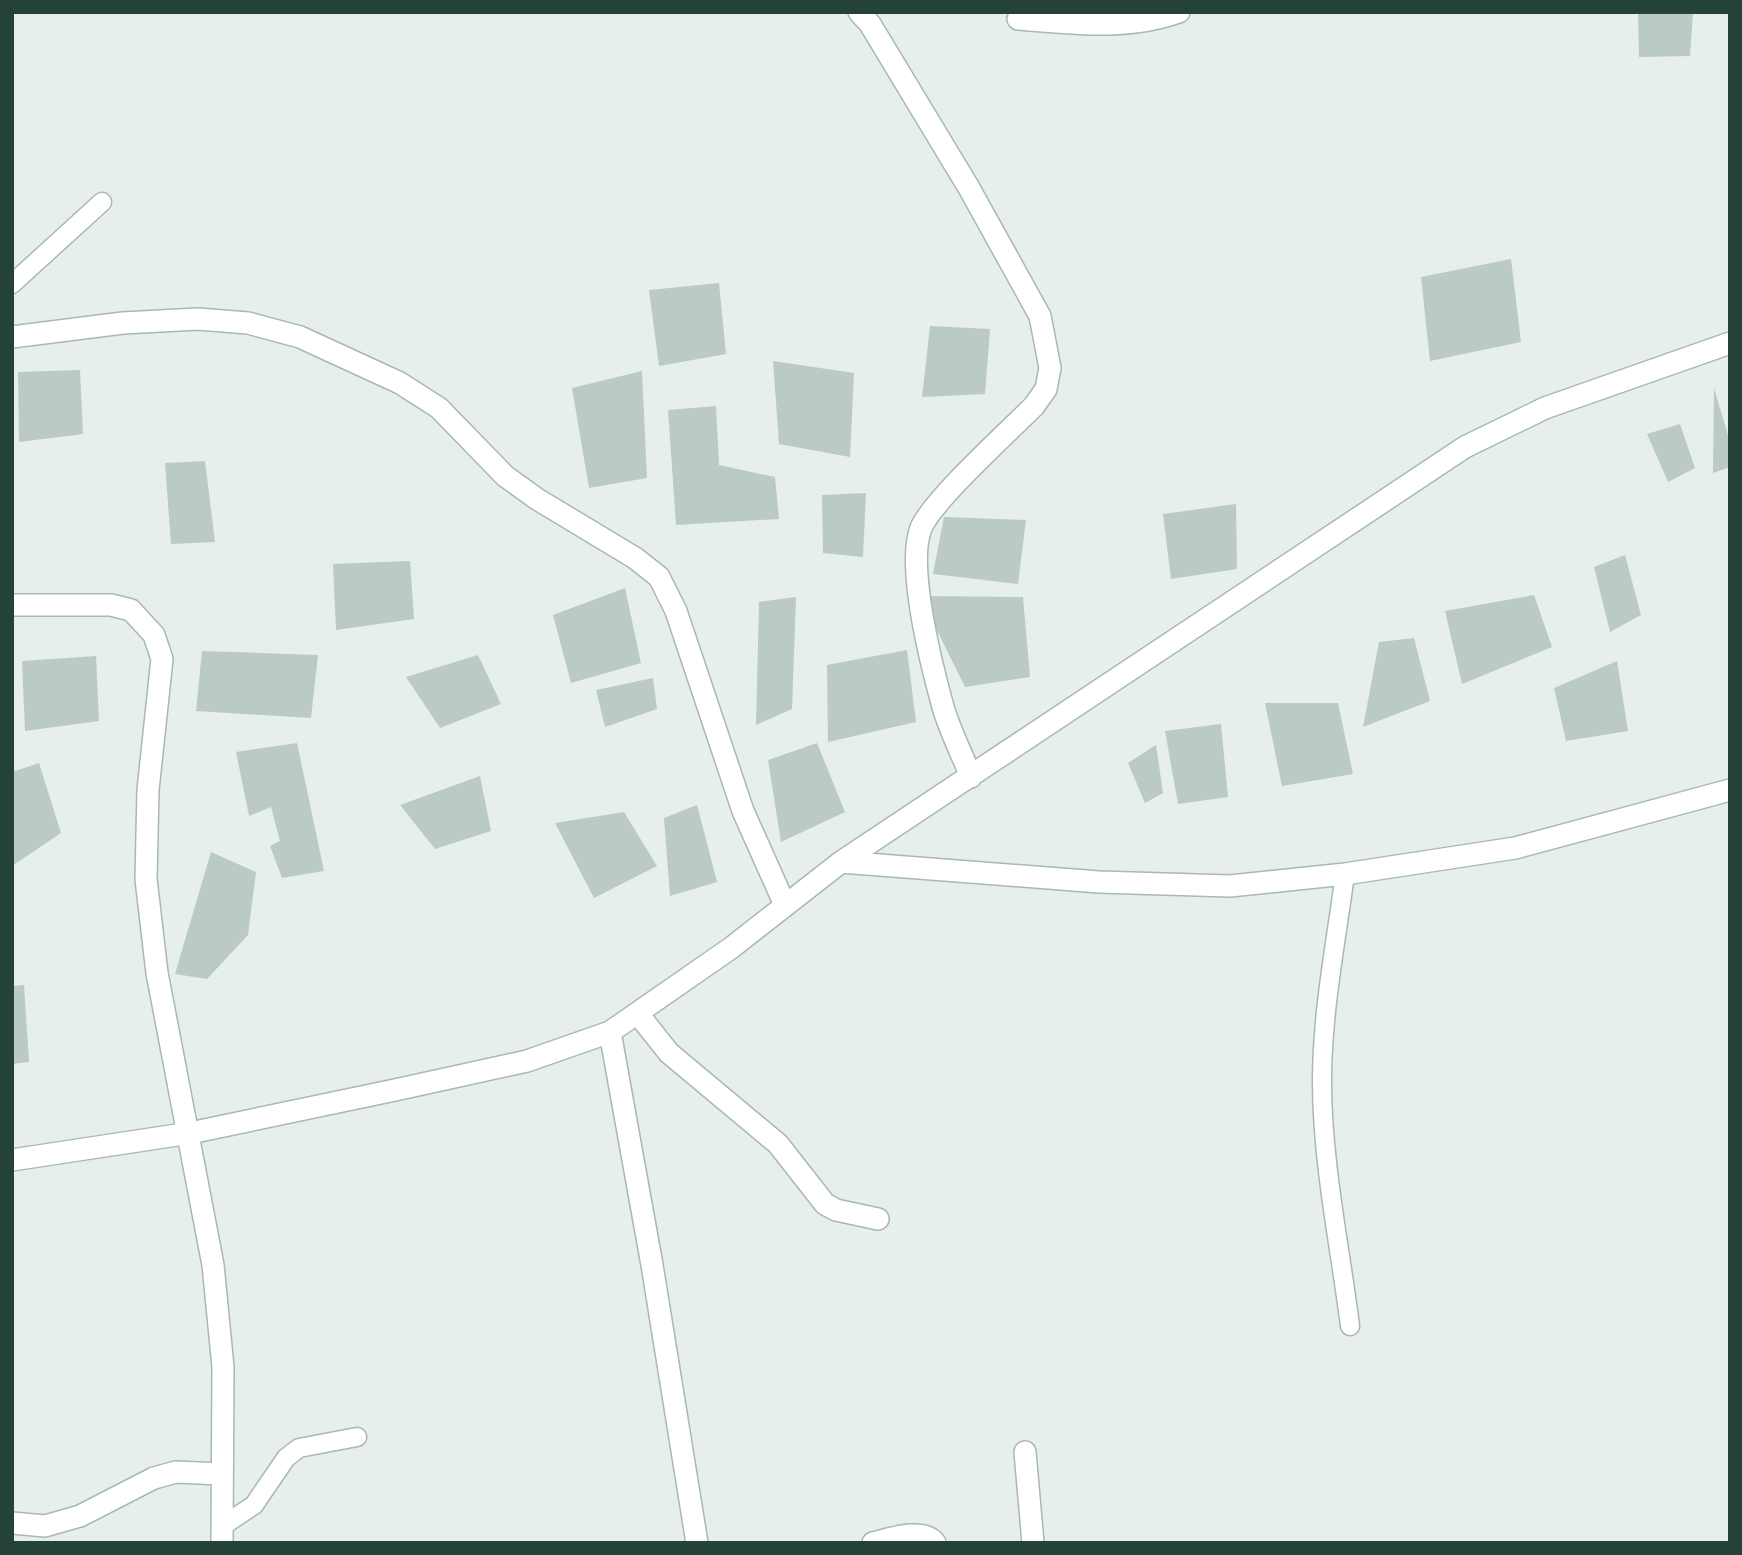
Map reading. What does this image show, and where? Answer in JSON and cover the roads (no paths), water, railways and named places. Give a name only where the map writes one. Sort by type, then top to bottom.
[{"type":"street","points":[[859,12],[870,24],[969,188],[1041,316],[1050,368],[1045,389],[1034,406],[930,513],[917,543],[920,596],[932,662],[943,709],[971,777]]},
{"type":"street","points":[[1018,19],[1105,25],[1150,23],[1179,12]]},
{"type":"street","points":[[12,337],[123,323],[198,319],[248,323],[300,337],[400,383],[439,408],[505,476],[537,499],[635,558],[659,577],[676,611],[743,811],[785,905]]},
{"type":"street","points":[[12,1160],[190,1133],[527,1061],[610,1032],[841,862],[1465,447],[1545,408],[1730,343]]},
{"type":"street","points":[[12,605],[111,605],[131,610],[154,635],[162,659],[148,790],[146,879],[157,973],[190,1133],[213,1265],[223,1367],[221,1535]]},
{"type":"street","points":[[841,862],[1099,882],[1230,886],[1345,874],[1514,848],[1730,790]]},
{"type":"street","points":[[638,1014],[669,1053],[778,1144],[825,1204],[836,1210],[878,1219]]},
{"type":"street","points":[[610,1032],[652,1265],[697,1543]]},
{"type":"street","points":[[1025,1452],[1033,1543]]},
{"type":"street","points":[[12,1523],[45,1526],[80,1516],[154,1478],[176,1472],[221,1474]]},
{"type":"street","points":[[873,1543],[918,1535],[926,1535],[935,1543]]},
{"type":"lane","points":[[12,284],[102,202]]},
{"type":"lane","points":[[1345,874],[1324,1032],[1322,1083],[1325,1139],[1350,1326]]},
{"type":"lane","points":[[221,1535],[254,1505],[286,1458],[299,1448],[357,1437]]}]
